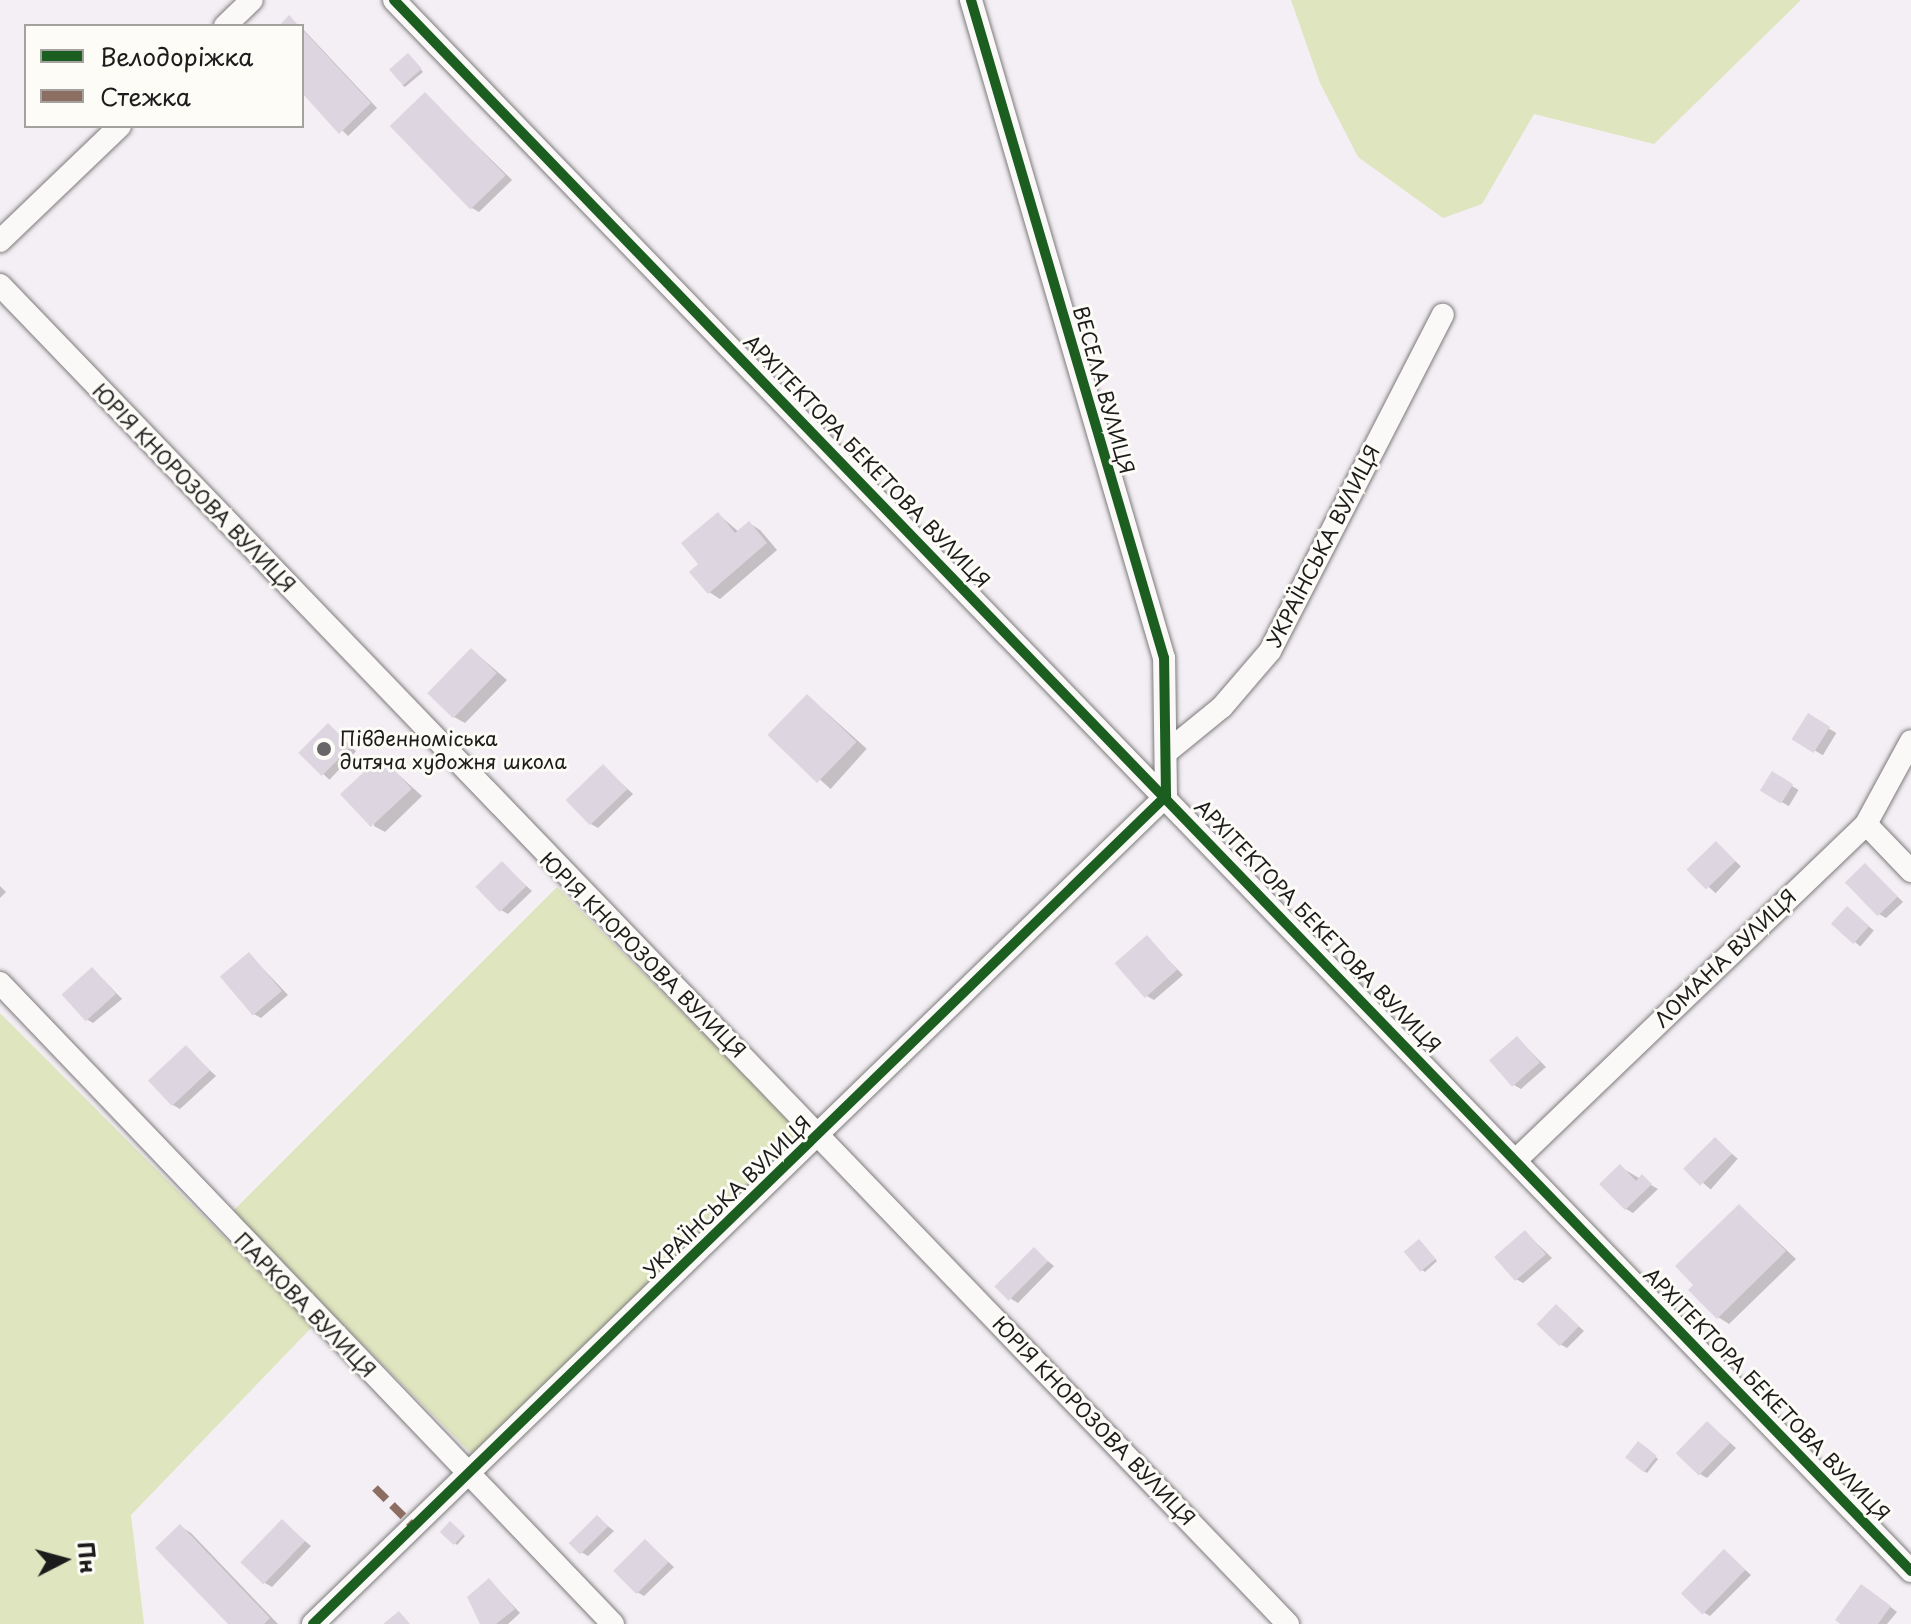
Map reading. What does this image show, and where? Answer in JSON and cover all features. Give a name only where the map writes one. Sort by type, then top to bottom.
[{"type":"street","points":[[227,24],[252,0]]},
{"type":"street","name":"АРХІТЕКТОРА БЕКЕТОВА ВУЛИЦЯ","points":[[394,0],[1517,1159],[1911,1571]]},
{"type":"street","name":"ВЕСЕЛА ВУЛИЦЯ","points":[[971,0],[1164,658],[1168,751],[1166,796]]},
{"type":"street","points":[[0,241],[118,128]]},
{"type":"street","name":"ЮРІЯ КНОРОЗОВА ВУЛИЦЯ","points":[[0,285],[1288,1624]]},
{"type":"street","name":"УКРАЇНСЬКА ВУЛИЦЯ","points":[[1168,751],[1222,707],[1270,651],[1443,315]]},
{"type":"street","name":"ЛОМАНА ВУЛИЦЯ","points":[[1517,1159],[1866,824],[1911,741]]},
{"type":"street","name":"УКРАЇНСЬКА ВУЛИЦЯ","points":[[313,1624],[1166,796]]},
{"type":"street","points":[[1866,824],[1911,871]]},
{"type":"street","name":"ПАРКОВА ВУЛИЦЯ","points":[[0,983],[613,1624]]},
{"type":"green space","points":[[1291,0],[1801,0],[1654,144],[1534,114],[1482,204],[1443,218],[1358,157],[1320,83]]},
{"type":"green space","points":[[557,887],[805,1135],[479,1461],[231,1213]]},
{"type":"green space","points":[[0,1013],[313,1326],[131,1515],[144,1624],[0,1624]]},
{"type":"building","points":[[289,15],[297,24],[281,24]]},
{"type":"building","points":[[304,31],[371,103],[339,134],[304,95]]},
{"type":"building","points":[[408,53],[422,69],[403,85],[389,69]]},
{"type":"building","points":[[425,92],[506,175],[470,209],[390,126]]},
{"type":"building","points":[[718,512],[735,533],[749,521],[767,543],[708,594],[689,572],[698,564],[681,543]]},
{"type":"building","points":[[471,648],[497,673],[453,718],[427,693]]},
{"type":"building","points":[[807,694],[857,742],[817,783],[767,735]]},
{"type":"building","points":[[1808,713],[1830,727],[1814,753],[1792,739]]},
{"type":"building","name":"Південноміська дитяча художня школа","points":[[328,723],[351,746],[322,776],[298,753]]},
{"type":"building","points":[[381,756],[412,789],[371,827],[340,794]]},
{"type":"building","points":[[603,764],[627,789],[590,825],[566,800]]},
{"type":"building","points":[[1772,771],[1793,784],[1781,804],[1760,791]]},
{"type":"building","points":[[1716,841],[1735,861],[1706,890],[1687,869]]},
{"type":"building","points":[[502,861],[526,886],[500,912],[475,887]]},
{"type":"building","points":[[1865,863],[1898,897],[1878,916],[1845,882]]},
{"type":"building","points":[[1847,906],[1869,926],[1853,944],[1831,924]]},
{"type":"building","points":[[1147,935],[1177,970],[1145,998],[1115,963]]},
{"type":"building","points":[[249,952],[282,991],[253,1015],[220,976]]},
{"type":"building","points":[[92,967],[116,994],[86,1021],[62,994]]},
{"type":"building","points":[[1517,1036],[1540,1062],[1512,1087],[1489,1060]]},
{"type":"building","points":[[186,1045],[210,1071],[172,1106],[148,1080]]},
{"type":"building","points":[[1715,1137],[1732,1154],[1700,1186],[1683,1169]]},
{"type":"building","points":[[1620,1164],[1636,1181],[1642,1174],[1652,1184],[1625,1210],[1599,1184]]},
{"type":"building","points":[[1739,1204],[1786,1251],[1717,1319],[1688,1290],[1693,1285],[1675,1266]]},
{"type":"building","points":[[1525,1230],[1546,1254],[1515,1281],[1494,1257]]},
{"type":"building","points":[[1419,1239],[1436,1259],[1420,1272],[1404,1252]]},
{"type":"building","points":[[1034,1247],[1048,1261],[1009,1301],[994,1287]]},
{"type":"building","points":[[1556,1304],[1579,1326],[1560,1346],[1537,1324]]},
{"type":"building","points":[[1707,1421],[1730,1443],[1699,1476],[1676,1453]]},
{"type":"building","points":[[1638,1441],[1657,1456],[1644,1472],[1625,1458]]},
{"type":"building","points":[[597,1515],[608,1526],[580,1555],[569,1543]]},
{"type":"building","points":[[282,1519],[305,1541],[263,1584],[240,1562]]},
{"type":"building","points":[[450,1521],[464,1534],[454,1545],[440,1532]]},
{"type":"building","points":[[180,1524],[270,1618],[264,1624],[228,1624],[155,1548]]},
{"type":"building","points":[[645,1539],[668,1562],[637,1594],[613,1571]]},
{"type":"building","points":[[1724,1549],[1746,1570],[1703,1614],[1681,1594]]},
{"type":"building","points":[[489,1578],[515,1609],[496,1624],[480,1624],[467,1597]]},
{"type":"building","points":[[1861,1584],[1891,1606],[1878,1624],[1840,1624],[1835,1620]]},
{"type":"building","points":[[399,1611],[410,1624],[383,1624]]},
{"type":"marked path","points":[[375,1488],[414,1527]]},
{"type":"cycle path","points":[[394,0],[1911,1571]]},
{"type":"cycle path","points":[[313,1624],[1166,796],[1164,658],[971,0]]},
{"type":"place","name":"Південноміська дитяча художня школа","points":[[324,749]]}]
